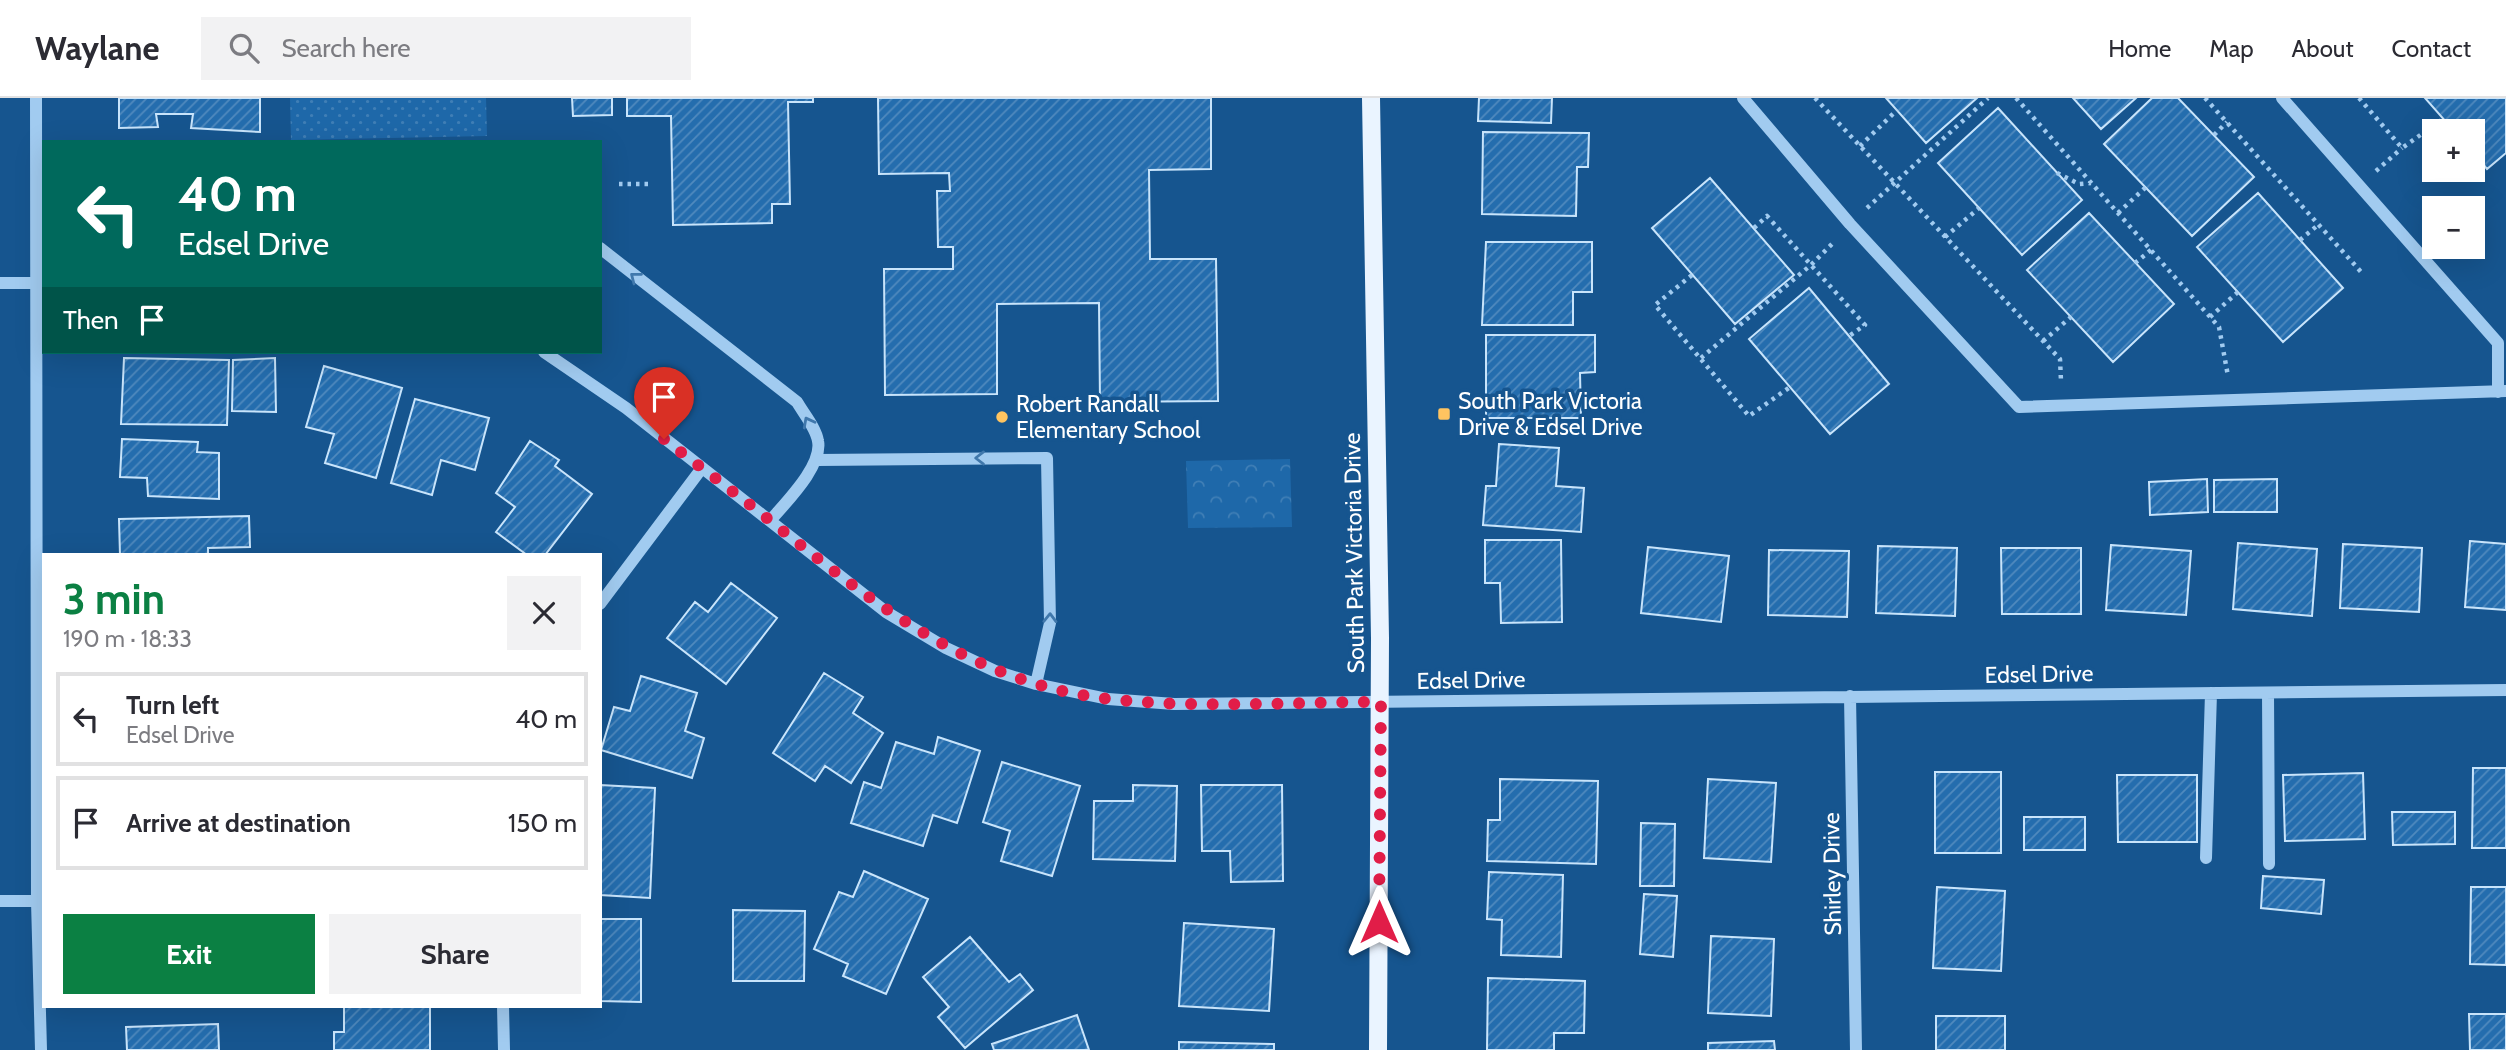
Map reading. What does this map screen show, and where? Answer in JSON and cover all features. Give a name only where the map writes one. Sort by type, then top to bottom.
[{"type":"main road","name":"South Park Victoria Drive","points":[[1371,98],[1381,702],[1378,1050]]},
{"type":"street","points":[[36,98],[40,283],[37,901],[41,1050]]},
{"type":"street","points":[[1743,98],[1850,224],[2019,407],[2502,392],[2498,343],[2361,184],[2281,98]]},
{"type":"street","points":[[602,250],[797,402],[819,442],[817,460],[770,521]]},
{"type":"street","points":[[0,283],[40,283]]},
{"type":"street","name":"Edsel Drive","points":[[548,354],[566,364],[886,612],[946,648],[995,671],[1036,684],[1108,699],[1174,704],[2506,690]]},
{"type":"street","points":[[817,460],[1047,458],[1050,623],[1036,684]]},
{"type":"street","points":[[602,601],[702,468]]},
{"type":"street","points":[[2206,858],[2211,693]]},
{"type":"street","points":[[2268,693],[2269,864]]},
{"type":"street","name":"Shirley Drive","points":[[1850,696],[1856,1050]]},
{"type":"street","points":[[0,901],[37,901]]},
{"type":"street","points":[[503,1008],[504,1050]]},
{"type":"path","points":[[1815,98],[2060,359]]},
{"type":"path","points":[[1701,358],[1812,264],[1893,182],[1988,98]]},
{"type":"path","points":[[2016,98],[2219,327],[2233,400]]},
{"type":"path","points":[[2205,98],[2362,273]]},
{"type":"path","points":[[2358,98],[2402,148]]},
{"type":"path","points":[[1860,146],[1897,110]]},
{"type":"path","points":[[2214,135],[2227,122]]},
{"type":"path","points":[[2361,184],[2422,134]]},
{"type":"path","points":[[2057,173],[2079,184],[2091,183]]},
{"type":"path","points":[[619,184],[650,184]]},
{"type":"path","points":[[2118,213],[2146,187]]},
{"type":"path","points":[[1945,237],[1979,208]]},
{"type":"path","points":[[1754,228],[1767,216],[1812,264],[1865,325],[1849,336]]},
{"type":"path","points":[[2300,240],[2318,225]]},
{"type":"path","points":[[2135,263],[2151,250]]},
{"type":"path","points":[[1692,275],[1656,305],[1749,416],[1790,387]]},
{"type":"path","points":[[2210,317],[2238,292]]},
{"type":"path","points":[[2043,341],[2071,317]]},
{"type":"green space","points":[[290,98],[486,98],[487,136],[291,140]]},
{"type":"green space","points":[[1290,459],[1292,527],[1188,528],[1186,461]]},
{"type":"building","points":[[119,98],[260,98],[260,132],[191,128],[193,114],[156,114],[158,127],[119,128]]},
{"type":"building","points":[[572,98],[612,98],[612,115],[573,116]]},
{"type":"building","points":[[627,98],[813,98],[813,102],[788,102],[790,204],[772,204],[772,223],[673,225],[671,116],[627,116]]},
{"type":"building","points":[[878,98],[1211,98],[1211,169],[1149,170],[1150,259],[1216,259],[1218,401],[1100,402],[1099,303],[997,304],[997,394],[885,395],[884,269],[953,269],[953,247],[938,247],[937,191],[950,191],[949,173],[879,174]]},
{"type":"building","points":[[1479,98],[1552,98],[1551,123],[1478,121]]},
{"type":"building","points":[[1886,98],[1977,98],[1926,143]]},
{"type":"building","points":[[2073,98],[2136,98],[2101,129]]},
{"type":"building","points":[[2152,98],[2178,98],[2254,177],[2192,236],[2104,144]]},
{"type":"building","points":[[2425,98],[2506,98],[2506,153],[2487,169],[2485,119],[2443,119]]},
{"type":"building","points":[[1998,108],[2082,200],[2022,255],[1938,163]]},
{"type":"building","points":[[1483,132],[1589,133],[1588,167],[1577,167],[1576,216],[1482,214]]},
{"type":"building","points":[[1710,178],[1794,275],[1735,324],[1652,228]]},
{"type":"building","points":[[2258,193],[2343,288],[2283,342],[2197,247]]},
{"type":"building","points":[[2089,213],[2174,304],[2113,362],[2027,270]]},
{"type":"building","points":[[1486,242],[1592,242],[1592,292],[1573,292],[1573,325],[1482,325]]},
{"type":"building","points":[[1809,288],[1889,384],[1830,434],[1749,339]]},
{"type":"building","points":[[1486,335],[1595,335],[1595,372],[1580,373],[1581,418],[1486,418]]},
{"type":"building","points":[[124,358],[229,360],[227,425],[121,424]]},
{"type":"building","points":[[275,358],[276,412],[232,411],[233,360]]},
{"type":"building","points":[[324,366],[402,388],[376,478],[325,463],[334,434],[306,427]]},
{"type":"building","points":[[415,399],[489,418],[475,470],[441,460],[432,495],[391,483]]},
{"type":"building","points":[[122,439],[198,442],[197,452],[219,453],[219,499],[148,496],[147,478],[120,477]]},
{"type":"building","points":[[530,441],[559,460],[555,466],[592,494],[547,553],[524,553],[496,532],[515,507],[496,493]]},
{"type":"building","points":[[1499,444],[1559,448],[1556,486],[1584,488],[1581,532],[1483,525],[1486,486],[1496,486]]},
{"type":"building","points":[[2207,479],[2208,512],[2150,515],[2149,482]]},
{"type":"building","points":[[2277,479],[2277,512],[2214,512],[2214,480]]},
{"type":"building","points":[[249,516],[250,547],[208,548],[208,553],[120,553],[119,519]]},
{"type":"building","points":[[1485,540],[1561,540],[1562,622],[1501,623],[1500,583],[1485,583]]},
{"type":"building","points":[[2470,541],[2506,544],[2506,610],[2465,607]]},
{"type":"building","points":[[2238,543],[2317,549],[2312,616],[2233,609]]},
{"type":"building","points":[[2343,544],[2422,548],[2419,612],[2340,608]]},
{"type":"building","points":[[2111,545],[2191,551],[2186,615],[2106,610]]},
{"type":"building","points":[[1878,546],[1957,548],[1955,616],[1876,613]]},
{"type":"building","points":[[1648,547],[1729,556],[1721,622],[1641,613]]},
{"type":"building","points":[[2001,548],[2081,548],[2081,614],[2002,614]]},
{"type":"building","points":[[1769,550],[1849,551],[1847,617],[1768,615]]},
{"type":"building","points":[[731,583],[777,618],[726,684],[667,638],[695,602],[708,612]]},
{"type":"building","points":[[824,673],[863,697],[853,713],[883,733],[851,783],[825,766],[815,781],[773,753]]},
{"type":"building","points":[[641,676],[697,693],[685,731],[704,738],[692,778],[602,750],[614,707],[630,711]]},
{"type":"building","points":[[938,737],[980,751],[957,823],[933,815],[923,846],[851,823],[864,782],[881,788],[896,742],[934,754]]},
{"type":"building","points":[[1002,762],[1080,786],[1052,876],[1001,861],[1010,831],[983,822]]},
{"type":"building","points":[[2473,768],[2506,768],[2506,848],[2472,848]]},
{"type":"building","points":[[1935,772],[2001,772],[2001,853],[1935,853]]},
{"type":"building","points":[[2363,773],[2365,839],[2285,841],[2283,775]]},
{"type":"building","points":[[2117,775],[2197,775],[2197,842],[2118,842]]},
{"type":"building","points":[[1500,779],[1598,781],[1596,864],[1487,861],[1488,820],[1500,820]]},
{"type":"building","points":[[1708,779],[1776,783],[1771,862],[1704,858]]},
{"type":"building","points":[[602,785],[655,788],[650,898],[602,895]]},
{"type":"building","points":[[1133,785],[1177,786],[1175,861],[1093,859],[1094,801],[1133,801]]},
{"type":"building","points":[[1201,785],[1282,785],[1283,881],[1231,882],[1230,851],[1202,851]]},
{"type":"building","points":[[2392,812],[2455,812],[2455,844],[2393,845]]},
{"type":"building","points":[[2024,817],[2085,817],[2085,850],[2024,850]]},
{"type":"building","points":[[1641,823],[1675,824],[1674,886],[1640,886]]},
{"type":"building","points":[[864,871],[928,899],[886,994],[843,976],[848,964],[814,949],[839,892],[853,897]]},
{"type":"building","points":[[1489,872],[1563,875],[1561,957],[1501,955],[1502,920],[1487,919]]},
{"type":"building","points":[[2263,876],[2324,880],[2321,914],[2261,908]]},
{"type":"building","points":[[1937,887],[2005,891],[2001,971],[1933,968]]},
{"type":"building","points":[[2471,887],[2506,887],[2506,965],[2470,964]]},
{"type":"building","points":[[1644,894],[1677,896],[1673,957],[1640,954]]},
{"type":"building","points":[[733,910],[805,911],[804,981],[733,981]]},
{"type":"building","points":[[602,919],[641,919],[641,1002],[602,1001]]},
{"type":"building","points":[[1184,923],[1274,929],[1269,1011],[1179,1006]]},
{"type":"building","points":[[1711,936],[1774,939],[1771,1016],[1708,1013]]},
{"type":"building","points":[[970,937],[1009,982],[1020,974],[1033,990],[965,1048],[938,1017],[949,1007],[923,977]]},
{"type":"building","points":[[1488,978],[1585,981],[1584,1033],[1554,1033],[1554,1050],[1487,1050]]},
{"type":"building","points":[[344,1008],[430,1008],[430,1050],[334,1050],[334,1032],[344,1032]]},
{"type":"building","points":[[2469,1014],[2506,1014],[2506,1050],[2470,1050]]},
{"type":"building","points":[[1077,1015],[1089,1050],[994,1050],[992,1044]]},
{"type":"building","points":[[1936,1016],[2005,1016],[2005,1050],[1936,1050]]},
{"type":"building","points":[[218,1024],[219,1050],[127,1050],[126,1027]]},
{"type":"building","points":[[1774,1041],[1775,1050],[1708,1050],[1708,1043]]},
{"type":"building","points":[[1179,1042],[1274,1044],[1274,1050],[1179,1050]]},
{"type":"place","name":"South Park Victoria Drive & Edsel Drive","points":[[1444,414]]},
{"type":"place","name":"Robert Randall Elementary School","points":[[1002,417]]},
{"type":"route","points":[[664,439],[886,612],[946,648],[995,671],[1036,684],[1108,699],[1174,704],[1381,702],[1379,922]]}]
